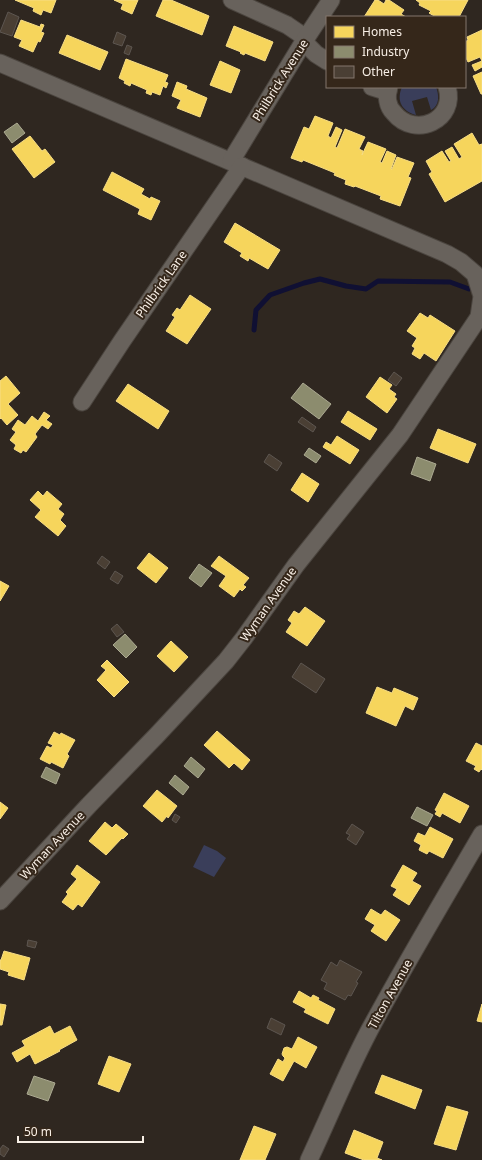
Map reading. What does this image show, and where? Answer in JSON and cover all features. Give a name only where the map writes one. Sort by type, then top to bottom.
[{"type":"street","points":[[232,0],[287,25],[305,40],[316,54],[326,60]]},
{"type":"street","name":"Philbrick Avenue","points":[[237,164],[305,40],[331,0]]},
{"type":"street","points":[[0,63],[237,164]]},
{"type":"street","points":[[383,89],[389,107],[397,117],[408,124],[422,125],[439,118],[446,110],[449,99],[447,88]]},
{"type":"street","name":"Wyman Avenue","points":[[0,901],[84,810],[226,661],[296,565],[400,435],[479,317],[482,296],[475,274],[461,262],[447,254],[237,164]]},
{"type":"street","name":"Philbrick Lane","points":[[82,402],[237,164]]},
{"type":"street","name":"Tilton Avenue","points":[[309,1160],[369,1031],[404,966],[482,834]]},
{"type":"shaded area","points":[[402,88],[436,88],[438,93],[437,103],[431,110],[427,97],[412,101],[416,115],[404,108],[400,101]]},
{"type":"shaded area","points":[[204,845],[217,851],[226,858],[214,877],[193,867]]},
{"type":"building: Homes","points":[[15,0],[56,0],[51,13],[43,10],[41,15],[33,11],[34,8]]},
{"type":"building: Homes","points":[[114,0],[138,0],[132,14],[121,9],[123,4]]},
{"type":"building: Homes","points":[[163,0],[171,0],[209,16],[202,35],[156,16]]},
{"type":"building: Homes","points":[[375,0],[378,0],[384,4],[386,0],[389,0],[404,10],[401,14],[404,16],[365,16]]},
{"type":"building: Homes","points":[[416,0],[468,0],[460,16],[434,16],[429,13],[431,11],[419,5],[420,3]]},
{"type":"building: Homes","points":[[21,20],[40,27],[41,24],[44,25],[41,32],[44,33],[33,52],[19,46],[22,40],[14,37]]},
{"type":"building: Homes","points":[[234,26],[273,42],[265,61],[245,53],[244,55],[240,53],[241,52],[226,46]]},
{"type":"building: Homes","points":[[482,30],[482,61],[480,57],[468,62],[466,58],[467,37]]},
{"type":"building: Homes","points":[[67,35],[108,52],[100,70],[59,53]]},
{"type":"building: Homes","points":[[126,59],[168,75],[165,82],[168,83],[166,88],[163,86],[160,95],[152,92],[151,95],[146,93],[147,90],[131,83],[130,86],[119,78]]},
{"type":"building: Homes","points":[[220,61],[240,70],[231,93],[210,85]]},
{"type":"building: Homes","points":[[482,61],[482,67],[475,71],[472,65]]},
{"type":"building: Homes","points":[[482,72],[482,94],[481,94],[473,76]]},
{"type":"building: Homes","points":[[177,82],[187,86],[186,89],[207,98],[200,117],[177,108],[181,100],[172,96]]},
{"type":"building: Homes","points":[[315,116],[333,123],[328,136],[331,138],[336,127],[342,130],[335,147],[337,148],[345,129],[365,137],[359,149],[363,151],[362,155],[368,142],[386,149],[380,162],[382,163],[387,151],[396,155],[391,169],[397,157],[414,163],[408,177],[411,178],[400,206],[380,199],[381,196],[355,186],[345,184],[346,180],[334,175],[335,173],[303,160],[302,162],[291,158],[304,127],[309,129]]},
{"type":"building: Homes","points":[[472,133],[479,145],[482,144],[482,181],[445,202],[429,174],[432,172],[426,161],[442,151],[449,162],[451,161],[445,151],[452,147],[459,159],[462,157],[454,144]]},
{"type":"building: Homes","points":[[30,136],[42,151],[45,149],[55,162],[34,178],[12,149]]},
{"type":"building: Homes","points":[[112,172],[144,189],[141,194],[150,199],[151,197],[160,201],[151,220],[138,214],[140,209],[103,190]]},
{"type":"building: Homes","points":[[235,223],[280,250],[268,269],[249,258],[248,261],[240,256],[242,253],[224,242]]},
{"type":"building: Homes","points":[[190,295],[211,309],[187,344],[166,331],[175,317],[172,315],[177,308],[180,310]]},
{"type":"building: Homes","points":[[420,313],[428,318],[430,315],[455,331],[436,361],[424,353],[420,359],[412,354],[415,348],[412,346],[417,338],[407,331]]},
{"type":"building: Homes","points":[[6,376],[20,393],[8,404],[18,415],[7,425],[1,418],[0,419],[0,381]]},
{"type":"building: Homes","points":[[380,377],[392,385],[389,389],[396,394],[394,397],[397,399],[387,413],[366,397]]},
{"type":"building: Homes","points":[[128,384],[169,411],[158,429],[116,401]]},
{"type":"building: Homes","points":[[348,411],[377,429],[370,440],[341,422]]},
{"type":"building: Homes","points":[[44,412],[50,416],[46,420],[52,424],[48,429],[42,425],[35,434],[37,437],[26,452],[23,450],[21,453],[14,449],[16,445],[10,440],[16,432],[12,429],[18,420],[25,425],[32,416],[38,421]]},
{"type":"building: Homes","points":[[438,429],[476,444],[468,463],[430,448]]},
{"type":"building: Homes","points":[[337,436],[359,450],[350,464],[323,447],[326,442],[331,445]]},
{"type":"building: Homes","points":[[302,473],[319,484],[308,502],[291,490]]},
{"type":"building: Homes","points":[[38,491],[43,496],[47,491],[62,504],[58,509],[64,514],[60,520],[66,526],[58,536],[35,517],[41,510],[30,500]]},
{"type":"building: Homes","points":[[149,553],[168,568],[156,583],[137,568]]},
{"type":"building: Homes","points":[[219,556],[249,578],[243,585],[246,587],[242,591],[240,589],[234,597],[219,586],[226,576],[211,566]]},
{"type":"building: Homes","points":[[0,581],[9,586],[0,601]]},
{"type":"building: Homes","points":[[305,607],[325,621],[307,646],[286,632],[292,623],[288,620],[294,611],[299,614]]},
{"type":"building: Homes","points":[[171,641],[188,657],[174,672],[157,656]]},
{"type":"building: Homes","points":[[107,660],[129,682],[114,697],[97,680],[106,670],[101,666]]},
{"type":"building: Homes","points":[[377,687],[392,693],[394,688],[418,698],[413,710],[405,706],[396,726],[366,713]]},
{"type":"building: Homes","points":[[217,731],[250,760],[242,770],[234,763],[229,768],[204,745]]},
{"type":"building: Homes","points":[[54,732],[60,735],[61,733],[75,740],[67,754],[69,756],[63,768],[51,762],[50,764],[40,759],[47,746],[51,748],[53,745],[48,743]]},
{"type":"building: Homes","points":[[476,743],[482,746],[482,770],[481,769],[479,772],[474,769],[476,766],[466,761]]},
{"type":"building: Homes","points":[[157,790],[177,806],[168,818],[167,816],[162,822],[143,806]]},
{"type":"building: Homes","points":[[444,793],[469,806],[460,823],[442,813],[440,817],[435,814],[437,811],[435,810]]},
{"type":"building: Homes","points":[[0,802],[8,808],[0,819]]},
{"type":"building: Homes","points":[[105,822],[112,828],[116,824],[128,834],[123,839],[122,838],[106,855],[89,841]]},
{"type":"building: Homes","points":[[430,827],[453,839],[443,858],[429,851],[427,854],[419,850],[421,845],[414,841],[418,833],[425,836]]},
{"type":"building: Homes","points":[[77,865],[100,882],[82,907],[78,904],[73,910],[62,902],[68,894],[66,892],[77,879],[71,874]]},
{"type":"building: Homes","points":[[403,865],[417,873],[412,881],[421,886],[409,905],[393,895],[397,889],[391,886]]},
{"type":"building: Homes","points":[[371,909],[381,915],[385,910],[400,920],[386,941],[371,931],[375,925],[365,919]]},
{"type":"building: Homes","points":[[4,951],[30,958],[24,980],[8,975],[9,972],[0,969],[0,960]]},
{"type":"building: Homes","points":[[299,991],[311,998],[313,995],[319,998],[318,1000],[335,1009],[328,1024],[304,1012],[306,1009],[293,1002]]},
{"type":"building: Homes","points":[[0,1004],[6,1005],[2,1025],[0,1025]]},
{"type":"building: Homes","points":[[482,1004],[482,1022],[477,1021]]},
{"type":"building: Homes","points":[[50,1026],[54,1034],[70,1026],[77,1040],[35,1064],[30,1054],[17,1062],[12,1053],[25,1046],[22,1041]]},
{"type":"building: Homes","points":[[298,1037],[317,1047],[306,1068],[294,1061],[283,1081],[270,1074],[278,1059],[283,1062],[285,1058],[282,1054],[284,1048],[287,1047],[292,1049]]},
{"type":"building: Homes","points":[[109,1056],[131,1064],[119,1092],[98,1084]]},
{"type":"building: Homes","points":[[382,1075],[422,1090],[415,1109],[375,1093]]},
{"type":"building: Homes","points":[[447,1106],[468,1112],[456,1150],[434,1144]]},
{"type":"building: Homes","points":[[254,1126],[276,1134],[265,1160],[240,1160]]},
{"type":"building: Homes","points":[[354,1130],[383,1142],[377,1158],[382,1160],[364,1160],[345,1153]]},
{"type":"building: Industry","points":[[17,123],[25,133],[12,143],[4,132]]},
{"type":"building: Industry","points":[[303,383],[331,404],[319,419],[291,398]]},
{"type":"building: Industry","points":[[309,448],[321,456],[316,463],[304,455]]},
{"type":"building: Industry","points":[[417,457],[436,464],[430,481],[411,474]]},
{"type":"building: Industry","points":[[199,564],[212,573],[201,587],[189,578]]},
{"type":"building: Industry","points":[[125,634],[137,647],[126,658],[113,645]]},
{"type":"building: Industry","points":[[191,757],[205,769],[198,778],[184,766]]},
{"type":"building: Industry","points":[[46,767],[60,774],[56,784],[41,777]]},
{"type":"building: Industry","points":[[175,775],[189,787],[183,795],[169,783]]},
{"type":"building: Industry","points":[[417,807],[433,815],[427,826],[411,818]]},
{"type":"building: Industry","points":[[34,1076],[55,1083],[48,1101],[27,1094]]},
{"type":"building: Other","points":[[8,12],[19,17],[12,36],[0,32]]},
{"type":"building: Other","points":[[117,32],[126,36],[122,46],[113,43]]},
{"type":"building: Other","points":[[127,45],[132,47],[129,55],[124,53]]},
{"type":"building: Other","points":[[394,372],[402,378],[396,386],[388,380]]},
{"type":"building: Other","points":[[302,417],[316,427],[313,432],[298,422]]},
{"type":"building: Other","points":[[269,454],[282,463],[277,471],[264,462]]},
{"type":"building: Other","points":[[102,556],[110,562],[105,569],[97,563]]},
{"type":"building: Other","points":[[115,571],[123,576],[118,584],[110,579]]},
{"type":"building: Other","points":[[117,624],[124,632],[117,637],[111,629]]},
{"type":"building: Other","points":[[301,663],[325,679],[316,693],[292,677]]},
{"type":"building: Other","points":[[175,814],[180,817],[176,823],[172,820]]},
{"type":"building: Other","points":[[352,824],[364,832],[356,845],[347,839],[350,835],[346,833]]},
{"type":"building: Other","points":[[28,940],[37,942],[35,948],[27,946]]},
{"type":"building: Other","points":[[340,960],[362,972],[356,982],[358,983],[351,996],[348,995],[345,1000],[324,989],[327,983],[321,980],[331,962],[337,966]]},
{"type":"building: Other","points":[[271,1018],[285,1025],[281,1035],[267,1028]]},
{"type":"building: Other","points":[[3,1145],[9,1149],[4,1157],[0,1154],[0,1149]]},
{"type":"waterway","points":[[254,330],[256,310],[270,295],[320,279],[346,286],[366,289],[378,281],[450,282],[469,289]]}]
